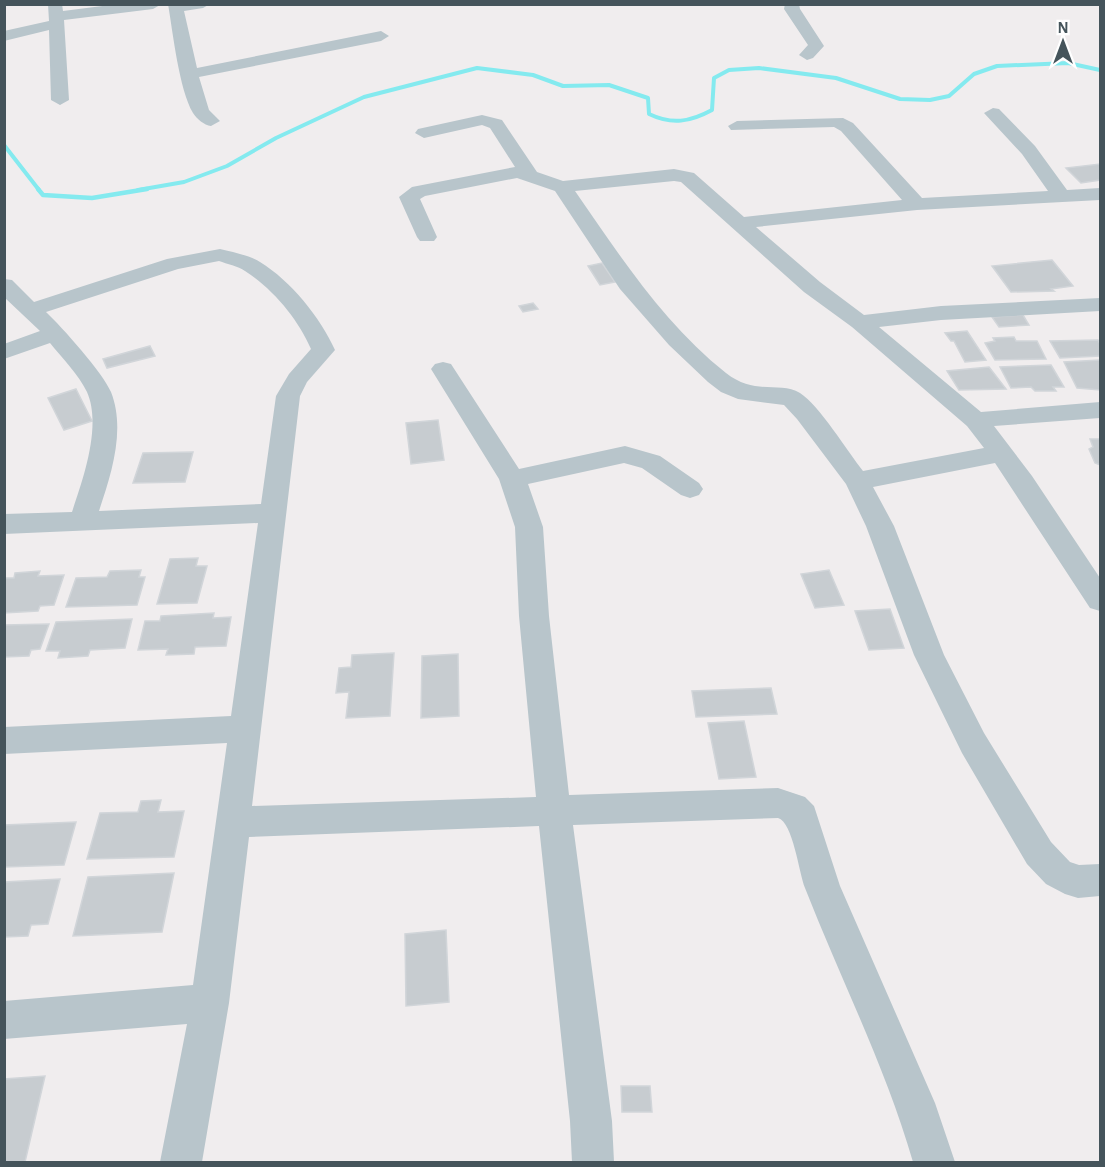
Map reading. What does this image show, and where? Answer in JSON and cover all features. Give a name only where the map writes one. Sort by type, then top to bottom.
[{"type":"street","points":[[203,4],[175,6],[194,93],[201,112],[211,122]]},
{"type":"street","points":[[792,4],[792,9],[816,46],[807,55]]},
{"type":"street","points":[[4,36],[56,15],[153,5]]},
{"type":"street","points":[[56,15],[60,100]]},
{"type":"street","points":[[191,74],[381,36]]},
{"type":"street","points":[[993,113],[1029,150],[1061,196]]},
{"type":"street","points":[[424,133],[482,120],[490,121],[496,124],[529,174]]},
{"type":"street","points":[[738,126],[837,122],[847,127],[917,204]]},
{"type":"street","points":[[427,237],[409,197],[412,193],[502,174],[529,174],[562,187],[687,177],[812,286],[860,322],[976,420],[1003,453],[1101,600]]},
{"type":"street","points":[[562,187],[615,267],[677,340],[729,387],[747,394],[795,401],[857,481],[880,526],[929,655],[973,743],[1039,853],[1058,873],[1078,882],[1101,880]]},
{"type":"street","points":[[742,223],[917,204],[1101,194]]},
{"type":"street","points":[[31,310],[174,263],[204,256],[235,258],[262,271],[292,300],[316,334],[323,350],[297,379],[288,396],[210,1004],[181,1162]]},
{"type":"street","points":[[4,285],[55,333],[99,392],[105,430],[98,475],[82,520]]},
{"type":"street","points":[[860,322],[941,313],[1101,304]]},
{"type":"street","points":[[4,352],[55,333]]},
{"type":"street","points":[[442,369],[512,479],[521,499],[529,527],[534,616],[554,812],[591,1121],[593,1162]]},
{"type":"street","points":[[976,420],[1101,410]]},
{"type":"street","points":[[857,481],[1003,453]]},
{"type":"street","points":[[512,479],[625,454],[651,462],[690,489]]},
{"type":"street","points":[[4,524],[274,513]]},
{"type":"street","points":[[4,741],[245,729]]},
{"type":"street","points":[[234,822],[554,812],[666,806],[778,804],[793,807],[802,817],[822,886],[921,1117],[934,1162]]},
{"type":"street","points":[[4,1020],[210,1004]]},
{"type":"building","points":[[1100,164],[1100,180],[1081,183],[1066,168]]},
{"type":"building","points":[[1052,260],[1073,286],[1051,289],[1054,291],[1011,292],[992,266]]},
{"type":"building","points":[[602,263],[615,282],[600,285],[588,266]]},
{"type":"building","points":[[533,303],[538,309],[523,312],[519,306]]},
{"type":"building","points":[[1023,315],[1029,325],[999,327],[992,317]]},
{"type":"building","points":[[967,331],[986,360],[965,362],[954,341],[951,341],[945,333]]},
{"type":"building","points":[[1014,337],[1016,341],[1037,341],[1046,359],[995,360],[985,343],[995,341],[993,338]]},
{"type":"building","points":[[1098,340],[1100,356],[1060,358],[1050,341]]},
{"type":"building","points":[[150,346],[155,356],[107,368],[103,359]]},
{"type":"building","points":[[1100,360],[1100,390],[1077,388],[1064,362]]},
{"type":"building","points":[[1051,365],[1064,387],[1053,387],[1056,391],[1035,391],[1031,387],[1011,388],[1000,367]]},
{"type":"building","points":[[989,367],[1006,389],[959,390],[947,371]]},
{"type":"building","points":[[76,389],[92,421],[64,430],[48,398]]},
{"type":"building","points":[[438,420],[444,460],[411,464],[406,423]]},
{"type":"building","points":[[1090,439],[1100,439],[1100,465],[1095,463],[1089,449],[1093,447]]},
{"type":"building","points":[[193,452],[185,482],[133,483],[143,453]]},
{"type":"building","points":[[198,558],[196,566],[207,566],[197,603],[157,604],[170,559]]},
{"type":"building","points":[[141,570],[139,577],[145,577],[137,605],[66,607],[76,578],[107,577],[110,571]]},
{"type":"building","points":[[829,570],[844,605],[815,608],[801,574]]},
{"type":"building","points":[[40,571],[38,576],[64,575],[54,605],[40,606],[38,611],[4,613],[4,578],[14,578],[15,573]]},
{"type":"building","points":[[890,609],[904,648],[869,650],[855,611]]},
{"type":"building","points":[[214,613],[213,618],[231,617],[226,646],[195,647],[194,654],[166,655],[168,649],[138,650],[145,621],[160,621],[161,616]]},
{"type":"building","points":[[132,619],[125,648],[90,650],[88,656],[58,658],[60,651],[46,651],[56,622]]},
{"type":"building","points":[[49,624],[40,649],[31,650],[29,656],[4,657],[4,625]]},
{"type":"building","points":[[394,653],[390,716],[346,718],[349,692],[336,693],[339,668],[351,667],[352,655]]},
{"type":"building","points":[[458,654],[459,716],[421,718],[422,656]]},
{"type":"building","points":[[771,688],[777,714],[696,717],[692,691]]},
{"type":"building","points":[[744,721],[756,777],[719,779],[708,723]]},
{"type":"building","points":[[161,800],[158,812],[184,811],[174,857],[87,859],[100,813],[138,812],[141,801]]},
{"type":"building","points":[[76,822],[64,865],[4,867],[4,825]]},
{"type":"building","points":[[174,873],[162,932],[73,936],[88,877]]},
{"type":"building","points":[[60,879],[48,924],[31,925],[28,936],[4,937],[4,882]]},
{"type":"building","points":[[446,930],[449,1002],[406,1006],[405,934]]},
{"type":"building","points":[[45,1076],[25,1162],[4,1162],[4,1079]]},
{"type":"building","points":[[621,1086],[650,1086],[652,1112],[622,1112]]},
{"type":"waterway","points":[[138,190],[184,182],[227,166],[276,138],[364,97],[477,68],[533,75],[563,86],[609,85],[648,98],[649,114],[673,121],[696,117],[712,110],[714,78],[729,70],[759,68],[836,78],[900,99],[930,100],[949,96],[974,74],[997,66],[1068,63],[1100,70]]},
{"type":"waterway","points":[[4,145],[39,190]]},
{"type":"waterway","points":[[38,189],[43,195],[92,198],[147,189]]}]
